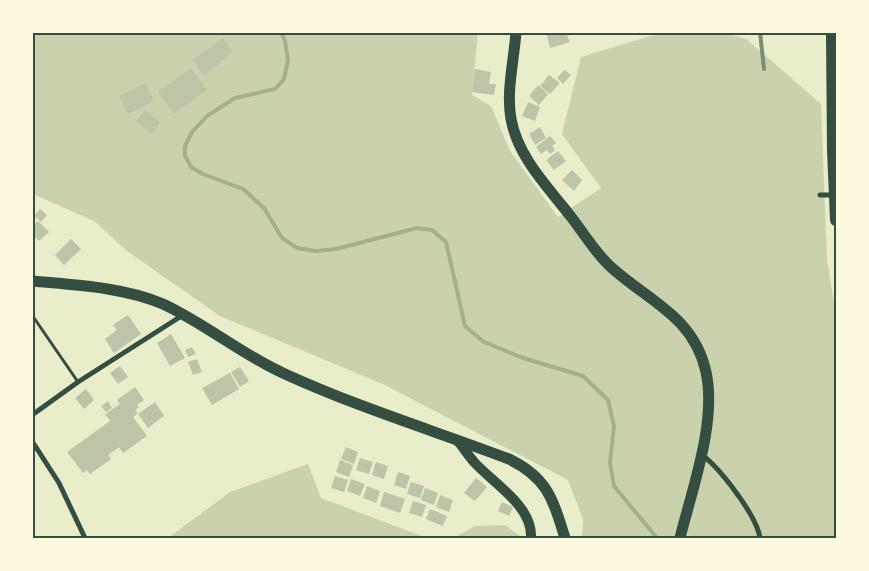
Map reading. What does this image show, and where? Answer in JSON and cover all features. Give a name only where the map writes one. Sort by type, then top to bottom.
[{"type":"highway","points":[[516,32],[510,99],[511,119],[518,142],[537,175],[612,268],[670,312],[694,338],[700,350],[710,397],[700,459],[680,538]]},
{"type":"highway","points":[[832,32],[833,150],[836,220]]},
{"type":"highway","points":[[32,281],[68,284],[130,294],[164,305],[283,374],[526,467],[538,477],[554,502],[565,538]]},
{"type":"main road","points":[[457,440],[474,461],[522,510],[529,522],[531,538]]},
{"type":"street","points":[[820,195],[836,194]]},
{"type":"street","points":[[33,415],[78,382],[183,315]]},
{"type":"street","points":[[32,441],[59,483],[85,538]]},
{"type":"street","points":[[700,459],[716,467],[743,504],[759,531],[760,538]]},
{"type":"lane","points":[[32,315],[78,382]]},
{"type":"green space","points":[[33,33],[478,33],[472,95],[491,106],[510,151],[558,217],[601,188],[562,134],[581,57],[660,33],[725,33],[746,39],[821,104],[827,260],[836,314],[836,538],[582,538],[583,519],[568,480],[385,385],[220,316],[127,251],[94,221],[33,194]]},
{"type":"green space","points":[[308,464],[321,498],[427,538],[168,538],[230,492]]},
{"type":"green space","points":[[505,525],[523,538],[454,538],[475,526]]},
{"type":"building","points":[[546,32],[573,33],[567,35],[570,42],[550,48]]},
{"type":"building","points":[[223,38],[233,51],[204,76],[193,60]]},
{"type":"building","points":[[191,68],[207,90],[174,114],[158,92]]},
{"type":"building","points":[[475,69],[491,72],[489,84],[496,84],[494,95],[472,92]]},
{"type":"building","points":[[564,70],[571,75],[563,84],[557,78]]},
{"type":"building","points":[[549,75],[560,83],[550,94],[540,86]]},
{"type":"building","points":[[145,83],[154,101],[128,114],[119,96]]},
{"type":"building","points":[[538,85],[548,94],[539,105],[529,96]]},
{"type":"building","points":[[528,102],[540,107],[535,121],[522,116]]},
{"type":"building","points":[[146,110],[160,123],[151,134],[136,121]]},
{"type":"building","points":[[540,127],[546,138],[535,145],[529,134]]},
{"type":"building","points":[[550,136],[556,143],[552,146],[555,150],[550,154],[547,150],[541,154],[536,147]]},
{"type":"building","points":[[558,151],[566,161],[554,170],[546,160]]},
{"type":"building","points":[[572,170],[582,180],[574,191],[562,180]]},
{"type":"building","points":[[40,209],[47,215],[41,222],[34,216]]},
{"type":"building","points":[[38,221],[49,232],[39,241],[32,234],[32,226]]},
{"type":"building","points":[[71,239],[81,249],[64,265],[55,255]]},
{"type":"building","points":[[128,315],[141,334],[114,353],[105,339],[117,330],[113,325]]},
{"type":"building","points":[[171,334],[185,358],[170,366],[157,343]]},
{"type":"building","points":[[192,347],[196,354],[188,357],[185,350]]},
{"type":"building","points":[[197,359],[202,372],[193,375],[188,362]]},
{"type":"building","points":[[120,366],[128,377],[118,384],[110,373]]},
{"type":"building","points":[[240,367],[249,381],[240,387],[231,372]]},
{"type":"building","points":[[230,373],[239,389],[212,405],[202,388]]},
{"type":"building","points":[[135,387],[144,400],[137,405],[139,407],[135,410],[138,413],[133,417],[147,436],[123,453],[119,447],[108,455],[111,459],[90,474],[87,470],[83,473],[67,452],[110,421],[105,414],[120,404],[117,400]]},
{"type":"building","points":[[86,389],[94,400],[84,409],[75,398]]},
{"type":"building","points":[[108,401],[112,408],[106,412],[101,406]]},
{"type":"building","points":[[155,402],[164,416],[148,428],[138,414]]},
{"type":"building","points":[[346,447],[358,452],[354,464],[341,459]]},
{"type":"building","points":[[360,458],[373,462],[369,474],[356,470]]},
{"type":"building","points":[[340,460],[353,465],[349,477],[336,472]]},
{"type":"building","points":[[376,462],[388,466],[384,479],[372,475]]},
{"type":"building","points":[[398,472],[410,476],[406,489],[394,485]]},
{"type":"building","points":[[335,476],[348,480],[344,492],[331,488]]},
{"type":"building","points":[[476,478],[487,487],[475,501],[464,493]]},
{"type":"building","points":[[351,479],[365,484],[360,496],[347,491]]},
{"type":"building","points":[[411,482],[424,486],[420,498],[407,494]]},
{"type":"building","points":[[367,486],[380,491],[376,503],[363,498]]},
{"type":"building","points":[[425,488],[438,493],[434,505],[421,500]]},
{"type":"building","points":[[384,492],[405,499],[400,513],[380,506]]},
{"type":"building","points":[[440,495],[453,500],[449,512],[436,507]]},
{"type":"building","points":[[413,501],[426,505],[422,517],[409,513]]},
{"type":"building","points":[[502,502],[513,507],[509,516],[498,511]]},
{"type":"building","points":[[430,509],[447,516],[443,526],[426,519]]},
{"type":"waterway","points":[[281,32],[285,41],[288,60],[284,79],[275,89],[235,98],[207,116],[192,132],[185,146],[185,156],[191,167],[203,174],[243,189],[264,208],[282,238],[297,248],[316,251],[336,249],[417,228],[432,230],[446,242],[465,326],[484,342],[523,358],[583,376],[608,400],[614,426],[610,463],[614,486],[657,538]]},
{"type":"railway","points":[[760,32],[764,69]]}]
